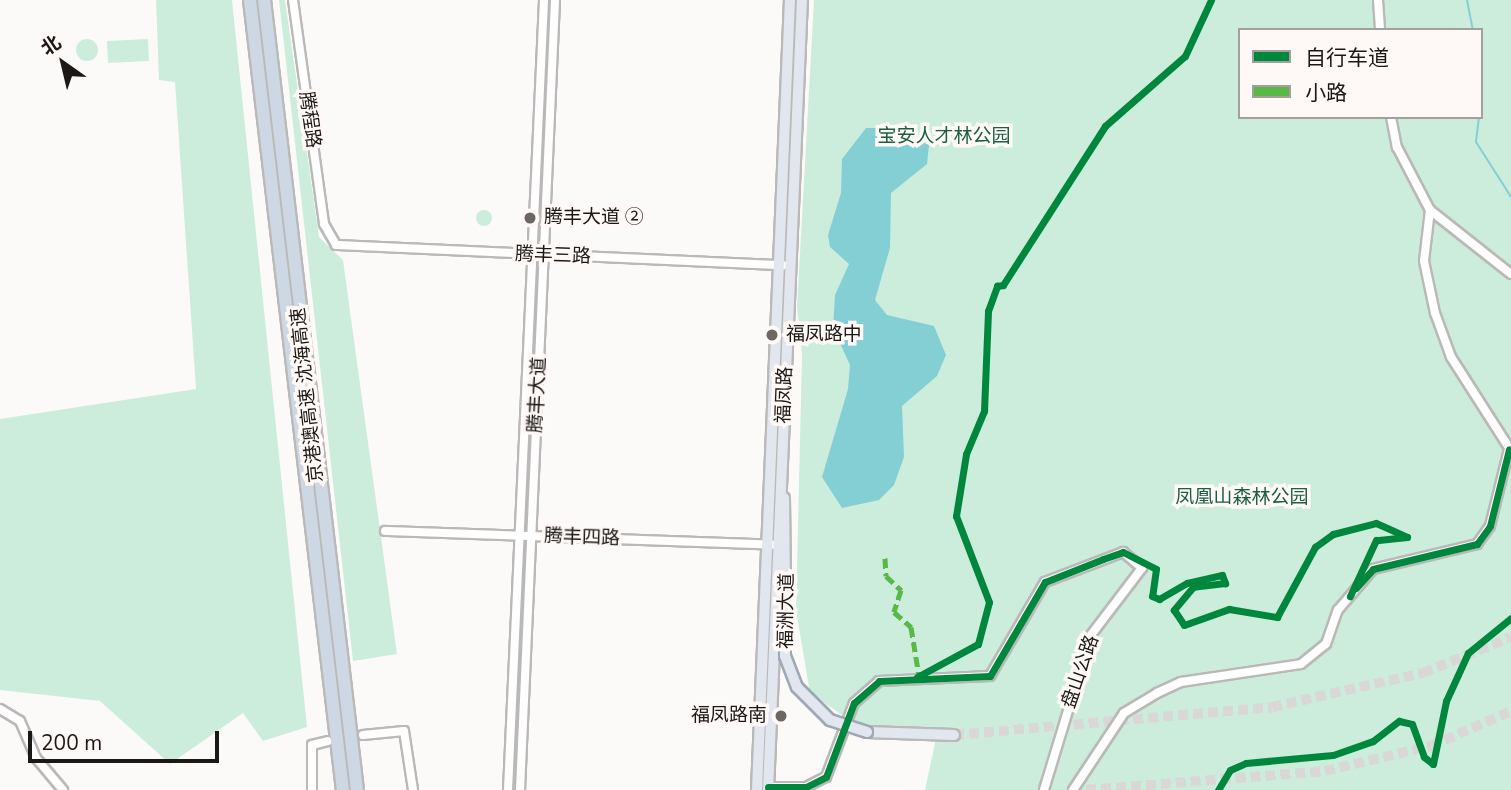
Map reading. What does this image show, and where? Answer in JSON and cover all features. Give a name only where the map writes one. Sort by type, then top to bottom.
[{"type":"highway","name":"京港澳高速 沈海高速","points":[[250,0],[343,790]]},
{"type":"highway","name":"京港澳高速 沈海高速","points":[[264,0],[332,619],[357,790]]},
{"type":"main road","name":"福凤路","points":[[757,790],[790,0]]},
{"type":"main road","name":"福凤路","points":[[768,788],[802,0]]},
{"type":"main road","points":[[774,374],[786,375]]},
{"type":"main road","name":"福洲大道","points":[[781,488],[788,523],[785,656],[797,687],[830,719],[867,732],[954,735]]},
{"type":"street","name":"腾程路","points":[[293,0],[329,240]]},
{"type":"street","name":"腾丰大道","points":[[508,790],[544,0]]},
{"type":"street","name":"腾丰大道","points":[[520,790],[555,0]]},
{"type":"street","points":[[1378,0],[1380,28]]},
{"type":"street","points":[[1391,119],[1397,147],[1430,210],[1511,274]]},
{"type":"street","points":[[1073,790],[1124,713],[1181,682],[1301,664],[1326,644],[1338,610],[1373,569],[1477,544],[1490,526],[1510,450],[1451,356],[1435,313],[1424,261],[1430,210]]},
{"type":"street","name":"腾丰三路","points":[[329,240],[344,247],[790,265]]},
{"type":"street","name":"腾丰四路","points":[[385,531],[779,545]]},
{"type":"street","name":"盘山公路","points":[[768,788],[815,785],[828,774],[850,712],[867,688],[879,681],[990,676],[1045,582],[1123,552],[1142,568],[1091,635],[1044,790]]},
{"type":"street","points":[[0,709],[20,721],[36,758],[63,790]]},
{"type":"street","points":[[363,735],[404,731],[413,790]]},
{"type":"street","points":[[312,790],[312,745],[328,741]]},
{"type":"green space","points":[[156,0],[232,0],[307,727],[263,741],[243,713],[170,764],[100,701],[0,690],[0,419],[196,389],[175,82],[159,80]]},
{"type":"green space","points":[[279,0],[285,0],[319,237],[343,260],[397,654],[353,661]]},
{"type":"green space","name":"凤凰山森林公园","points":[[814,0],[1511,0],[1511,790],[925,790],[938,729],[855,724],[810,693],[796,610],[802,355],[797,307]]},
{"type":"green space","points":[[87,39],[95,42],[98,50],[95,58],[87,61],[79,58],[76,50],[79,42]]},
{"type":"green space","points":[[148,39],[149,61],[108,63],[107,41]]},
{"type":"green space","points":[[481,210],[487,210],[492,218],[490,224],[481,226],[476,221],[476,215]]},
{"type":"water","points":[[866,128],[887,128],[929,145],[927,164],[891,193],[890,248],[875,300],[887,315],[934,326],[946,355],[937,376],[902,406],[904,457],[894,485],[879,500],[842,508],[822,477],[848,389],[850,365],[833,328],[835,295],[849,264],[830,247],[828,235],[841,193],[842,159]]},
{"type":"waterway","points":[[1467,0],[1473,28]]},
{"type":"waterway","points":[[1479,119],[1476,142],[1511,197]]},
{"type":"tunnel","points":[[954,735],[1272,707],[1423,673],[1511,637]]},
{"type":"tunnel","points":[[1086,790],[1325,771],[1431,746],[1511,711]]},
{"type":"marked path","points":[[885,558],[886,576],[901,590],[894,612],[911,627],[919,676]]},
{"type":"cycle path","points":[[917,677],[978,644],[989,602],[956,516],[966,454],[984,411],[988,311],[997,286],[1003,285],[1105,126],[1185,56],[1211,0]]},
{"type":"cycle path","points":[[1356,588],[1373,569],[1477,544],[1490,526],[1509,449]]},
{"type":"cycle path","points":[[768,787],[806,787],[826,777],[854,703],[879,681],[990,676],[1045,582],[1123,552],[1156,569],[1152,596],[1159,599],[1187,583],[1222,575],[1225,583],[1193,587],[1174,610],[1184,625],[1229,609],[1277,617],[1315,547],[1333,534],[1376,523],[1407,537],[1376,540],[1350,596]]},
{"type":"cycle path","points":[[1218,790],[1230,770],[1246,763],[1333,755],[1373,741],[1399,721],[1412,724],[1424,757],[1433,764],[1446,701],[1468,653],[1511,618]]},
{"type":"place","name":"腾丰大道 ②","points":[[530,218]]},
{"type":"place","name":"福凤路中","points":[[772,335]]},
{"type":"place","name":"福凤路南","points":[[781,716]]},
{"type":"park label","name":"宝安人才林公园","points":[[944,137]]}]
